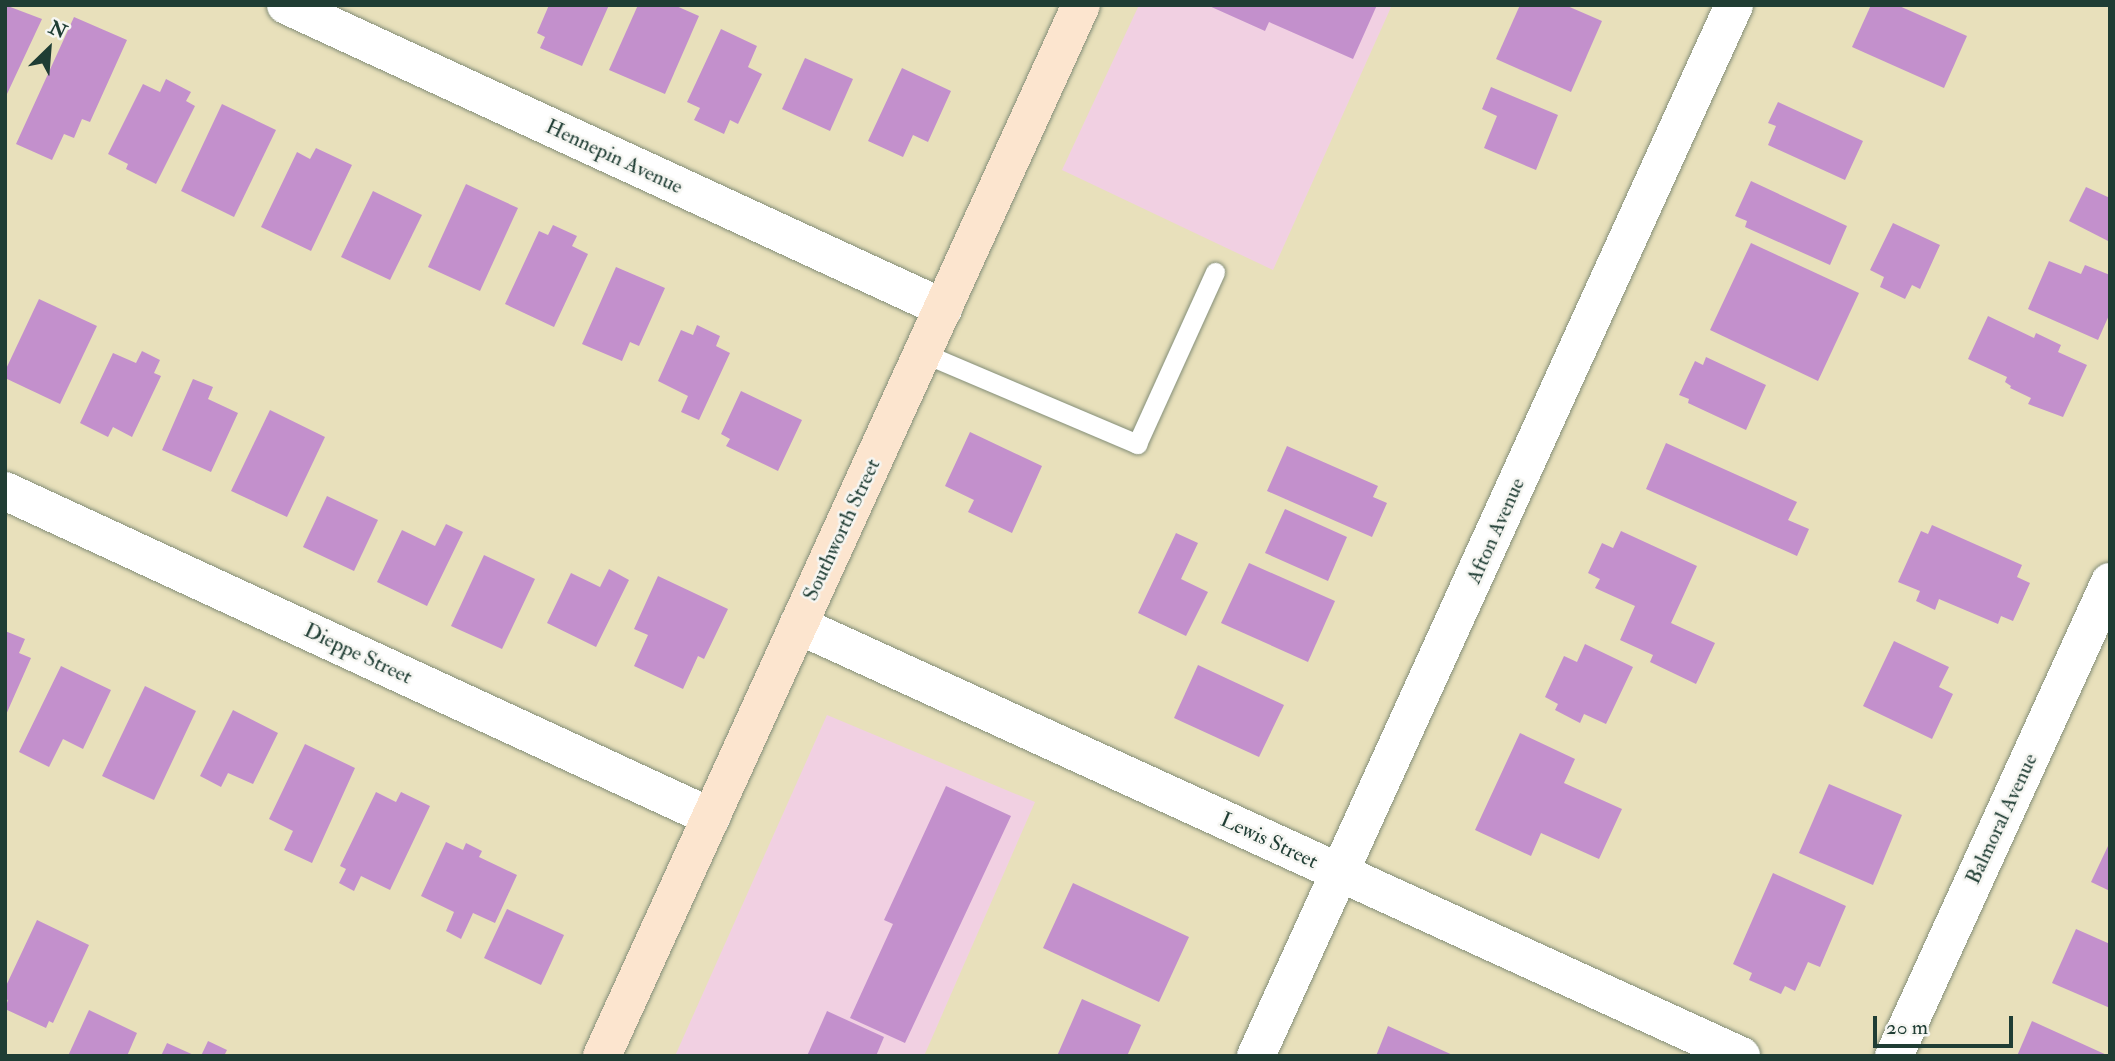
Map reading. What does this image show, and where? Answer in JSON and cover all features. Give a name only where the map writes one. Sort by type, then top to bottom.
[{"type":"main road","name":"Southworth Street","points":[[602,1056],[1081,5]]},
{"type":"street","name":"Hennepin Avenue","points":[[286,5],[943,308]]},
{"type":"street","name":"Afton Avenue","points":[[1256,1056],[1734,5]]},
{"type":"street","name":"Dieppe Street","points":[[5,491],[711,817]]},
{"type":"street","name":"Balmoral Avenue","points":[[1894,1056],[2110,582]]},
{"type":"street","name":"Lewis Street","points":[[798,625],[1741,1056]]},
{"type":"lane","points":[[923,353],[1137,444],[1214,272]]},
{"type":"shaded area","points":[[1139,5],[1392,5],[1273,270],[1062,170]]},
{"type":"shaded area","points":[[827,715],[1035,802],[924,1056],[675,1056]]},
{"type":"building","points":[[5,5],[42,19],[7,94],[5,93]]},
{"type":"building","points":[[549,5],[609,5],[582,66],[540,48],[545,37],[537,33]]},
{"type":"building","points":[[638,5],[674,5],[699,16],[665,94],[609,70]]},
{"type":"building","points":[[1207,5],[1377,5],[1353,59],[1269,22],[1265,31]]},
{"type":"building","points":[[1520,5],[1565,5],[1602,21],[1571,92],[1496,59]]},
{"type":"building","points":[[1871,5],[1897,5],[1967,36],[1944,88],[1852,47]]},
{"type":"building","points":[[74,17],[127,40],[90,122],[82,119],[74,138],[64,134],[52,160],[16,144]]},
{"type":"building","points":[[721,29],[757,46],[748,67],[762,74],[738,124],[730,120],[724,134],[694,120],[700,108],[687,102]]},
{"type":"building","points":[[805,58],[853,79],[830,131],[782,109]]},
{"type":"building","points":[[902,68],[951,91],[928,142],[913,135],[903,157],[868,141]]},
{"type":"building","points":[[166,79],[191,92],[186,101],[195,106],[156,184],[126,169],[128,164],[108,154],[143,84],[160,92]]},
{"type":"building","points":[[1491,87],[1558,115],[1536,170],[1484,148],[1497,116],[1482,109]]},
{"type":"building","points":[[1778,102],[1863,141],[1845,180],[1768,145],[1776,126],[1768,123]]},
{"type":"building","points":[[222,104],[276,130],[234,217],[181,191]]},
{"type":"building","points":[[316,148],[352,165],[311,251],[261,227],[297,152],[310,159]]},
{"type":"building","points":[[1751,181],[1847,226],[1830,265],[1745,227],[1747,221],[1735,216]]},
{"type":"building","points":[[466,184],[518,208],[480,291],[428,267]]},
{"type":"building","points":[[2086,187],[2110,198],[2110,242],[2069,221]]},
{"type":"building","points":[[373,191],[422,215],[390,280],[341,257]]},
{"type":"building","points":[[1893,223],[1940,245],[1920,289],[1912,285],[1905,299],[1880,287],[1884,277],[1870,270]]},
{"type":"building","points":[[553,225],[577,236],[572,246],[588,254],[554,327],[505,304],[539,231],[548,235]]},
{"type":"building","points":[[1751,243],[1859,293],[1818,381],[1710,330]]},
{"type":"building","points":[[2049,261],[2081,274],[2085,265],[2110,275],[2110,313],[2098,340],[2028,309]]},
{"type":"building","points":[[616,267],[665,288],[639,346],[630,342],[622,361],[582,344]]},
{"type":"building","points":[[39,299],[97,326],[60,404],[5,378],[5,371]]},
{"type":"building","points":[[1988,316],[2034,338],[2036,333],[2061,345],[2058,352],[2087,365],[2063,417],[2028,404],[2031,398],[2010,388],[2005,382],[2007,377],[1968,359]]},
{"type":"building","points":[[697,325],[720,336],[716,346],[730,353],[699,420],[681,412],[688,396],[658,381],[681,330],[693,335]]},
{"type":"building","points":[[142,351],[160,360],[154,373],[161,376],[132,437],[113,427],[108,437],[80,423],[113,353],[136,363]]},
{"type":"building","points":[[1706,357],[1766,385],[1746,430],[1688,403],[1689,399],[1679,395],[1695,361],[1703,365]]},
{"type":"building","points":[[193,379],[213,387],[208,399],[238,413],[211,472],[162,450]]},
{"type":"building","points":[[741,391],[802,420],[778,471],[726,446],[730,439],[721,434]]},
{"type":"building","points":[[270,410],[325,437],[287,517],[231,491]]},
{"type":"building","points":[[970,432],[1042,466],[1012,533],[968,512],[974,500],[945,486]]},
{"type":"building","points":[[1666,443],[1797,502],[1788,520],[1809,529],[1797,556],[1646,489]]},
{"type":"building","points":[[1287,446],[1378,486],[1373,497],[1387,503],[1372,537],[1267,491]]},
{"type":"building","points":[[327,496],[378,520],[354,571],[303,547]]},
{"type":"building","points":[[1285,509],[1347,537],[1328,581],[1265,553]]},
{"type":"building","points":[[446,524],[463,532],[427,606],[377,582],[402,530],[435,546]]},
{"type":"building","points":[[1932,525],[2022,565],[2017,577],[2030,583],[2013,621],[2001,616],[1998,624],[1939,599],[1935,610],[1916,601],[1920,591],[1898,582],[1921,531],[1928,534]]},
{"type":"building","points":[[1621,531],[1697,566],[1671,623],[1715,643],[1696,684],[1650,662],[1653,655],[1620,640],[1635,606],[1595,588],[1600,579],[1588,573],[1602,543],[1613,548]]},
{"type":"building","points":[[1176,533],[1198,543],[1181,579],[1208,592],[1186,636],[1138,613]]},
{"type":"building","points":[[484,555],[535,579],[502,649],[451,626]]},
{"type":"building","points":[[1249,563],[1335,601],[1308,662],[1221,623]]},
{"type":"building","points":[[609,569],[629,580],[596,647],[547,623],[571,573],[600,587]]},
{"type":"building","points":[[658,576],[728,609],[704,659],[698,656],[683,689],[634,666],[648,635],[634,629]]},
{"type":"building","points":[[5,631],[25,639],[19,653],[31,658],[5,717]]},
{"type":"building","points":[[1894,641],[1949,667],[1939,687],[1953,694],[1932,739],[1863,706]]},
{"type":"building","points":[[1585,644],[1633,667],[1606,724],[1584,714],[1580,723],[1555,710],[1558,704],[1545,697],[1564,656],[1577,662]]},
{"type":"building","points":[[1198,665],[1284,705],[1259,757],[1174,718]]},
{"type":"building","points":[[61,666],[111,690],[83,749],[63,739],[49,767],[19,752]]},
{"type":"building","points":[[145,686],[196,711],[154,800],[102,776]]},
{"type":"building","points":[[233,710],[278,733],[253,784],[228,773],[221,787],[200,776]]},
{"type":"building","points":[[1520,733],[1575,759],[1564,783],[1622,809],[1599,859],[1541,833],[1531,856],[1475,830]]},
{"type":"building","points":[[305,744],[355,768],[312,863],[284,850],[293,831],[269,819]]},
{"type":"building","points":[[1829,784],[1902,815],[1873,885],[1799,853]]},
{"type":"building","points":[[946,786],[1011,816],[905,1043],[850,1018],[893,924],[884,920]]},
{"type":"building","points":[[376,792],[396,802],[401,792],[430,806],[390,890],[361,876],[354,891],[339,883],[346,869],[340,866]]},
{"type":"building","points":[[446,842],[463,850],[466,843],[482,851],[479,857],[517,875],[495,923],[473,913],[461,939],[446,931],[454,912],[421,896]]},
{"type":"building","points":[[2108,846],[2110,847],[2110,891],[2091,882]]},
{"type":"building","points":[[1773,873],[1846,906],[1820,967],[1808,962],[1795,991],[1785,986],[1781,994],[1749,980],[1752,973],[1733,964]]},
{"type":"building","points":[[1073,883],[1189,937],[1159,1002],[1043,948]]},
{"type":"building","points":[[507,909],[564,935],[541,985],[484,958]]},
{"type":"building","points":[[37,920],[89,945],[53,1023],[49,1021],[46,1028],[5,1009],[8,1000],[5,999],[5,988]]},
{"type":"building","points":[[2076,929],[2110,944],[2110,1008],[2052,983]]},
{"type":"building","points":[[1082,999],[1141,1025],[1127,1056],[1057,1056]]},
{"type":"building","points":[[89,1010],[137,1033],[127,1056],[68,1056]]},
{"type":"building","points":[[827,1011],[884,1037],[876,1056],[807,1056]]},
{"type":"building","points":[[2032,1021],[2109,1056],[2017,1056]]},
{"type":"building","points":[[1388,1026],[1455,1056],[1376,1056]]},
{"type":"building","points":[[208,1041],[227,1050],[224,1056],[201,1056]]},
{"type":"building","points":[[167,1043],[196,1056],[161,1056]]}]
